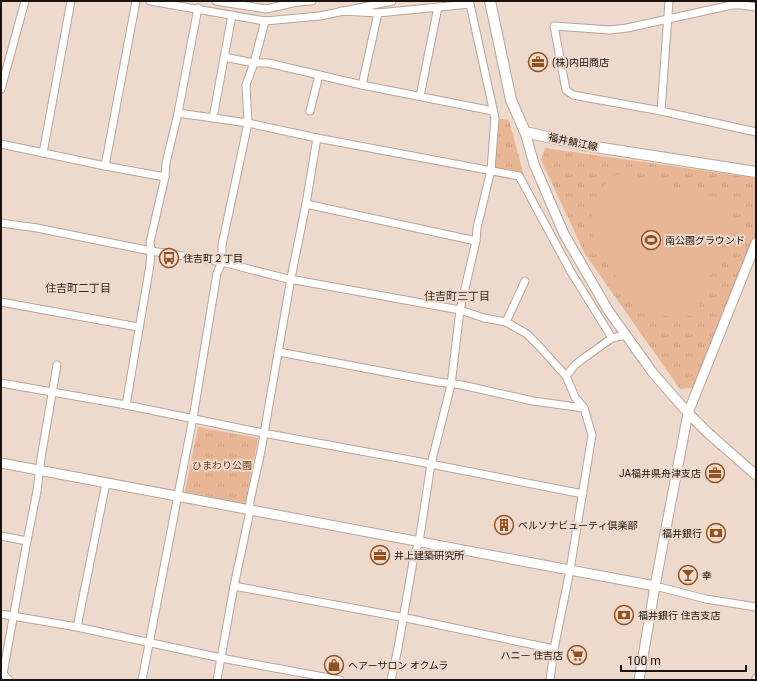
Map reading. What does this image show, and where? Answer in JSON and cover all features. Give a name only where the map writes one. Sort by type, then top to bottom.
[{"type":"main road","points":[[490,1],[511,100],[525,132]]},
{"type":"main road","name":"福井鯖江線","points":[[525,132],[584,145],[756,172]]},
{"type":"street","points":[[1,89],[26,1]]},
{"type":"street","points":[[43,153],[71,1]]},
{"type":"street","points":[[105,166],[136,1]]},
{"type":"street","points":[[150,1],[198,8],[265,21],[320,16],[392,1]]},
{"type":"street","points":[[216,1],[266,9],[297,2],[312,1]]},
{"type":"street","points":[[661,111],[669,1]]},
{"type":"street","points":[[756,7],[732,3],[668,20],[610,30],[554,26],[566,90],[573,95],[661,111],[756,132]]},
{"type":"street","points":[[341,11],[378,13],[470,4],[493,111],[496,118],[491,156],[491,170],[460,310],[451,384],[431,464],[419,542],[414,556],[391,680]]},
{"type":"street","points":[[420,96],[438,7]]},
{"type":"street","points":[[126,405],[151,251],[150,242],[165,177],[166,163],[178,113],[198,8]]},
{"type":"street","points":[[362,85],[378,13]]},
{"type":"street","points":[[213,118],[232,15]]},
{"type":"street","points":[[142,680],[193,418],[217,273],[222,262],[222,245],[248,123],[246,85],[254,63],[265,21]]},
{"type":"street","points":[[224,58],[268,64],[362,85],[493,111]]},
{"type":"street","points":[[310,111],[319,75]]},
{"type":"street","points":[[178,113],[248,123],[317,138],[519,176],[571,272],[612,338]]},
{"type":"street","points":[[525,132],[534,164],[564,234],[608,310],[653,373],[688,413],[708,433],[756,475]]},
{"type":"street","points":[[217,680],[234,586],[250,511],[250,501],[264,434],[317,138]]},
{"type":"street","points":[[1,144],[165,177]]},
{"type":"street","points":[[306,204],[382,222],[476,241]]},
{"type":"street","points":[[1,222],[151,251],[222,262],[284,278],[291,278],[460,310],[484,318],[506,322],[527,334],[566,376],[576,397],[584,408],[592,435],[570,570],[554,649],[550,680]]},
{"type":"street","points":[[639,680],[655,586],[688,413],[753,256],[756,243]]},
{"type":"street","points":[[506,322],[525,281]]},
{"type":"street","points":[[1,302],[138,328]]},
{"type":"street","points":[[566,376],[575,365],[612,338],[626,335]]},
{"type":"street","points":[[278,352],[462,385],[533,401],[584,408]]},
{"type":"street","points":[[9,680],[3,674],[37,490],[58,365]]},
{"type":"street","points":[[1,383],[126,405],[264,434],[431,464],[583,494]]},
{"type":"street","points":[[1,463],[655,586],[706,599],[756,607]]},
{"type":"street","points":[[77,627],[106,483]]},
{"type":"street","points":[[1,536],[27,541]]},
{"type":"street","points":[[234,586],[516,640],[554,649]]},
{"type":"street","points":[[1,614],[77,627],[221,658],[340,680]]},
{"type":"green space","points":[[497,118],[509,120],[524,176],[493,170]]},
{"type":"green space","name":"南公園グラウンド","points":[[545,148],[756,178],[756,236],[692,388],[680,389],[585,254],[541,160]]},
{"type":"green space","points":[[616,174],[726,199],[731,203],[734,212],[695,316],[650,316],[637,309],[595,245],[590,222],[594,203],[609,179]]},
{"type":"green space","name":"ひまわり公園","points":[[198,427],[258,438],[245,503],[185,492]]},
{"type":"place","name":"(株)内田商店","points":[[538,62]]},
{"type":"place","name":"南公園グラウンド","points":[[651,240]]},
{"type":"place","name":"住吉町２丁目","points":[[169,258]]},
{"type":"place","name":"JA福井県舟津支店","points":[[715,473]]},
{"type":"place","name":"ペルソナビューティ倶楽部","points":[[504,525]]},
{"type":"place","name":"福井銀行","points":[[716,533]]},
{"type":"place","name":"井上建築研究所","points":[[380,555]]},
{"type":"place","name":"幸","points":[[688,575]]},
{"type":"place","name":"福井銀行 住吉支店","points":[[624,615]]},
{"type":"place","name":"ハニー 住吉店","points":[[577,655]]},
{"type":"place","name":"ヘアーサロン オクムラ","points":[[334,665]]},
{"type":"district","name":"住吉町二丁目","points":[[78,288]]},
{"type":"district","name":"住吉町三丁目","points":[[457,296]]}]
